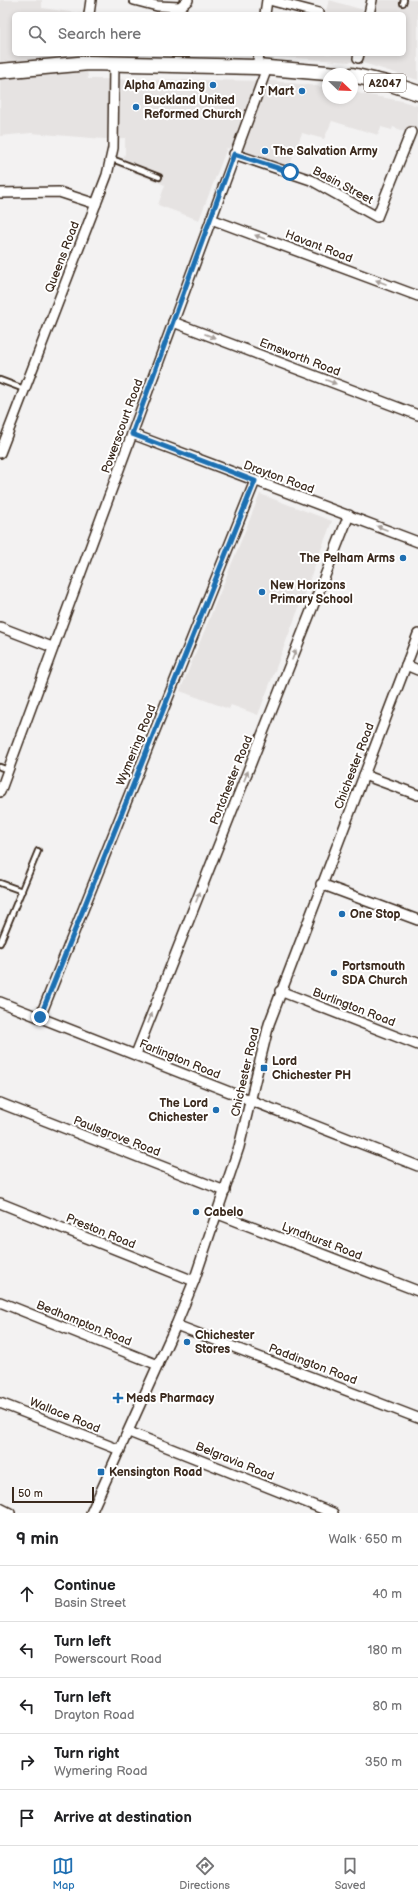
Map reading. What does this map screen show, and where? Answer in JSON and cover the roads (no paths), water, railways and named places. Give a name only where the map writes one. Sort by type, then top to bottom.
[{"type":"main road","points":[[0,71],[89,59],[114,64],[261,63],[322,72]]},
{"type":"main road","name":"A2047","points":[[358,76],[391,84],[418,93]]},
{"type":"street","points":[[89,12],[91,0]]},
{"type":"street","points":[[134,0],[157,6],[180,7],[188,0]]},
{"type":"street","points":[[265,12],[268,0],[315,12]]},
{"type":"street","points":[[369,12],[372,0]]},
{"type":"street","name":"Powerscourt Road","points":[[0,792],[4,768],[52,647],[132,434],[234,154],[261,63]]},
{"type":"street","name":"Queens Road","points":[[0,453],[112,159],[114,64]]},
{"type":"street","name":"Basin Street","points":[[234,154],[311,180],[378,217],[411,132]]},
{"type":"street","points":[[0,193],[59,192],[96,204]]},
{"type":"street","name":"Havant Road","points":[[211,218],[418,296]]},
{"type":"street","name":"Emsworth Road","points":[[173,322],[418,415]]},
{"type":"street","name":"Drayton Road","points":[[132,434],[418,542]]},
{"type":"street","name":"Wymering Road","points":[[40,1017],[255,481]]},
{"type":"street","name":"Portchester Road","points":[[136,1054],[349,515]]},
{"type":"street","points":[[0,627],[52,647]]},
{"type":"street","name":"Chichester Road","points":[[91,1513],[129,1432],[194,1281],[218,1214],[252,1101],[269,1024],[280,991],[418,634]]},
{"type":"street","points":[[406,665],[418,670]]},
{"type":"street","points":[[364,775],[418,795]]},
{"type":"street","points":[[321,884],[418,920]]},
{"type":"street","name":"Burlington Road","points":[[280,991],[418,1045]]},
{"type":"street","name":"Farlington Road","points":[[0,1002],[136,1054],[418,1166]]},
{"type":"street","name":"Paulsgrove Road","points":[[0,1103],[225,1191]]},
{"type":"street","name":"Preston Road","points":[[0,1203],[194,1281]]},
{"type":"street","name":"Lyndhurst Road","points":[[218,1214],[418,1291]]},
{"type":"street","name":"Bedhampton Road","points":[[0,1302],[158,1365]]},
{"type":"street","name":"Paddington Road","points":[[176,1325],[418,1418]]},
{"type":"street","name":"Wallace Road","points":[[0,1403],[120,1450]]},
{"type":"street","name":"Belgravia Road","points":[[129,1432],[333,1513]]},
{"type":"street","points":[[0,1508],[10,1513]]},
{"type":"lane","points":[[112,159],[159,177]]},
{"type":"lane","points":[[0,380],[24,389]]},
{"type":"lane","points":[[0,943],[38,852]]},
{"type":"lane","points":[[0,883],[22,891]]},
{"type":"place","name":"Alpha Amazing","points":[[213,85]]},
{"type":"place","name":"J Mart","points":[[302,91]]},
{"type":"place","name":"Buckland United Reformed Church","points":[[136,107]]},
{"type":"place","name":"The Salvation Army","points":[[265,151]]},
{"type":"place","name":"The Pelham Arms","points":[[403,558]]},
{"type":"place","name":"New Horizons Primary School","points":[[262,592]]},
{"type":"place","name":"One Stop","points":[[342,914]]},
{"type":"place","name":"Portsmouth SDA Church","points":[[334,973]]},
{"type":"place","name":"Lord Chichester PH","points":[[264,1068]]},
{"type":"place","name":"The Lord Chichester","points":[[216,1110]]},
{"type":"place","name":"Cabelo","points":[[196,1212]]},
{"type":"place","name":"Chichester Stores","points":[[187,1342]]},
{"type":"place","name":"Meds Pharmacy","points":[[118,1398]]},
{"type":"place","name":"Kensington Road","points":[[101,1472]]}]
